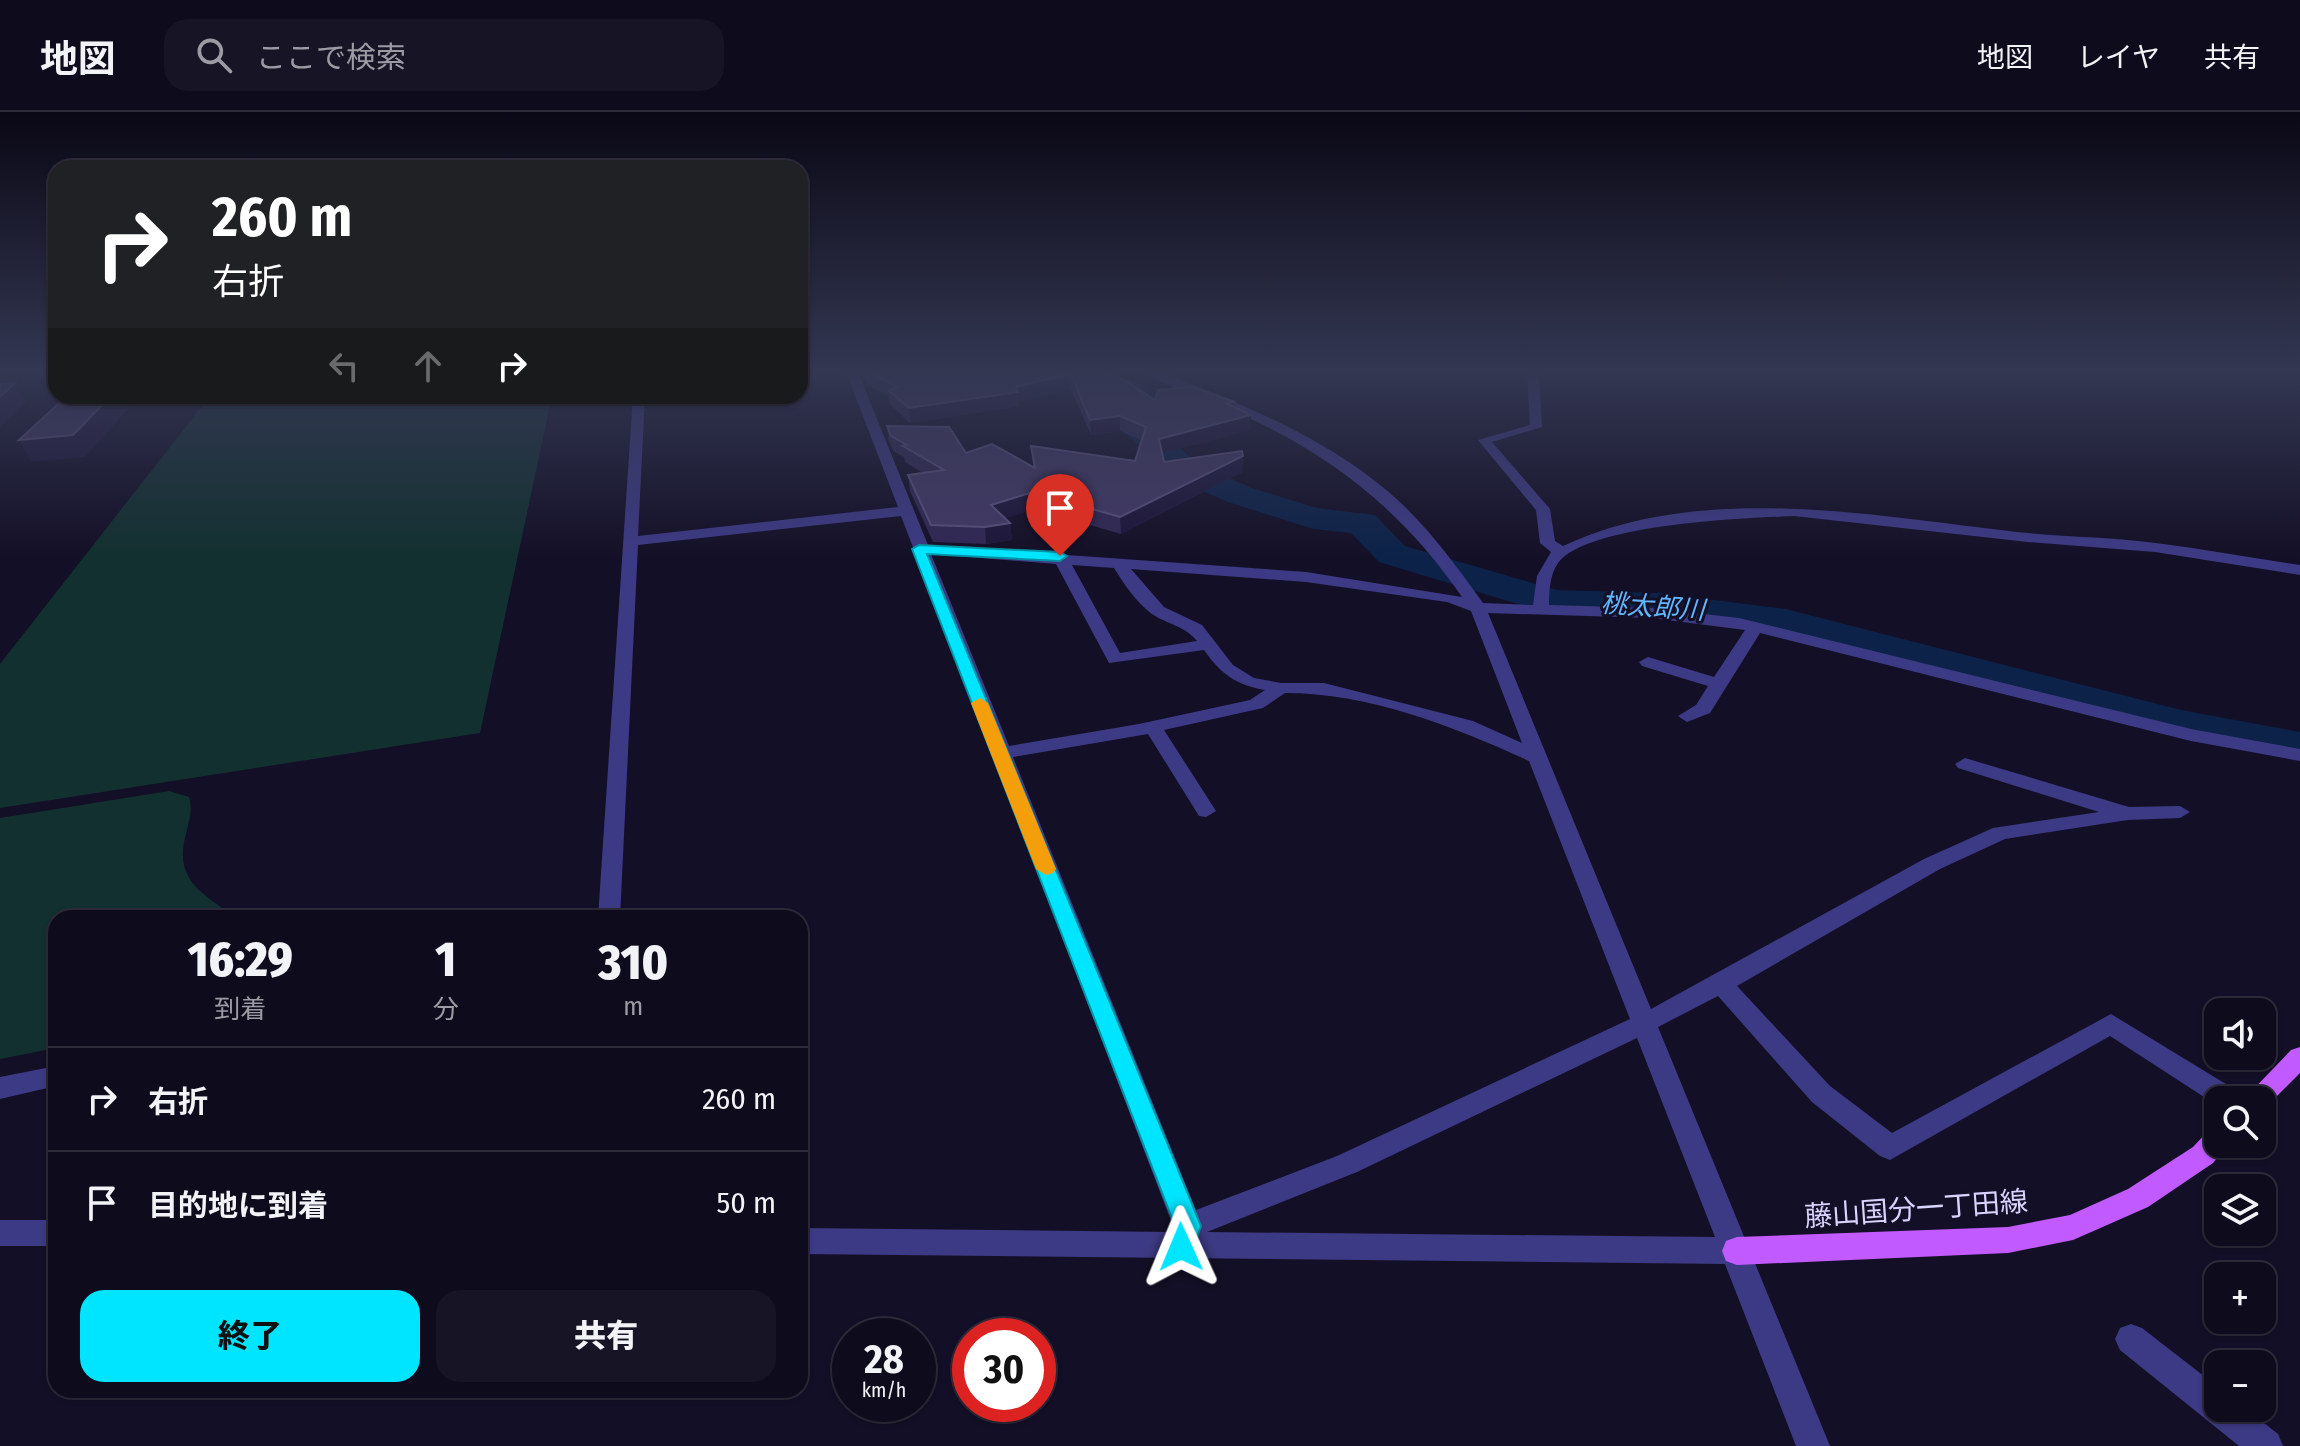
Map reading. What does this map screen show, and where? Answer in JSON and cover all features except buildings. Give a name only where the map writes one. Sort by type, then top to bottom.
[{"type":"main road","points":[[2270,1086],[2300,1057]]},
{"type":"main road","name":"藤山国分一丁田線","points":[[1737,1251],[2008,1240],[2073,1227],[2138,1198],[2204,1154]]},
{"type":"street","points":[[609,910],[637,434]]},
{"type":"street","points":[[876,434],[1185,1236]]},
{"type":"street","points":[[1292,434],[1349,469],[1425,535],[1478,608],[1813,1446]]},
{"type":"street","points":[[1507,434],[1484,440],[1543,509],[1548,543],[1562,552],[1554,556],[1540,590],[1541,607]]},
{"type":"street","points":[[630,541],[905,511]]},
{"type":"street","points":[[1554,556],[1625,529],[1758,513],[1794,512],[2028,538],[2155,547],[2300,570]]},
{"type":"street","points":[[919,549],[1060,556],[1306,577],[1450,598],[1478,608],[1541,607],[1651,613],[1755,627],[2191,735],[2300,755]]},
{"type":"street","points":[[1060,556],[1115,659],[1206,645]]},
{"type":"street","points":[[1118,561],[1132,584],[1158,610],[1196,629],[1227,669],[1249,682],[1281,688],[1324,688],[1430,715],[1466,725],[1537,757]]},
{"type":"street","points":[[1687,716],[1703,709],[1755,627]]},
{"type":"street","points":[[1648,662],[1719,684]]},
{"type":"street","points":[[1000,753],[1153,727],[1256,704],[1281,688]]},
{"type":"street","points":[[1153,727],[1206,811]]},
{"type":"street","points":[[1965,764],[2128,814]]},
{"type":"street","points":[[1185,1236],[1562,1065],[1721,984],[1932,864],[2000,833],[2128,814],[2180,812]]},
{"type":"street","points":[[1721,984],[1821,1094],[1890,1148],[2111,1024],[2208,1086]]},
{"type":"street","points":[[0,1088],[48,1078]]},
{"type":"street","points":[[0,1233],[48,1233]]},
{"type":"street","points":[[808,1241],[1185,1236],[1737,1251]]},
{"type":"street","points":[[2131,1339],[2266,1446]]},
{"type":"green space","points":[[180,434],[544,434],[480,733],[0,808],[0,664]]},
{"type":"green space","points":[[169,791],[189,797],[190,816],[183,850],[187,875],[202,893],[225,910],[48,910],[48,1050],[0,1059],[0,818]]},
{"type":"waterway","name":"桃太郎川","points":[[1144,434],[1189,473],[1240,495],[1313,518],[1362,523],[1392,554],[1555,602],[1659,605],[1786,621],[2179,724],[2300,746]]},
{"type":"slow traffic","points":[[980,703],[1046,869]]},
{"type":"route","points":[[1060,556],[919,549],[1188,1226],[1181,1247]]}]
